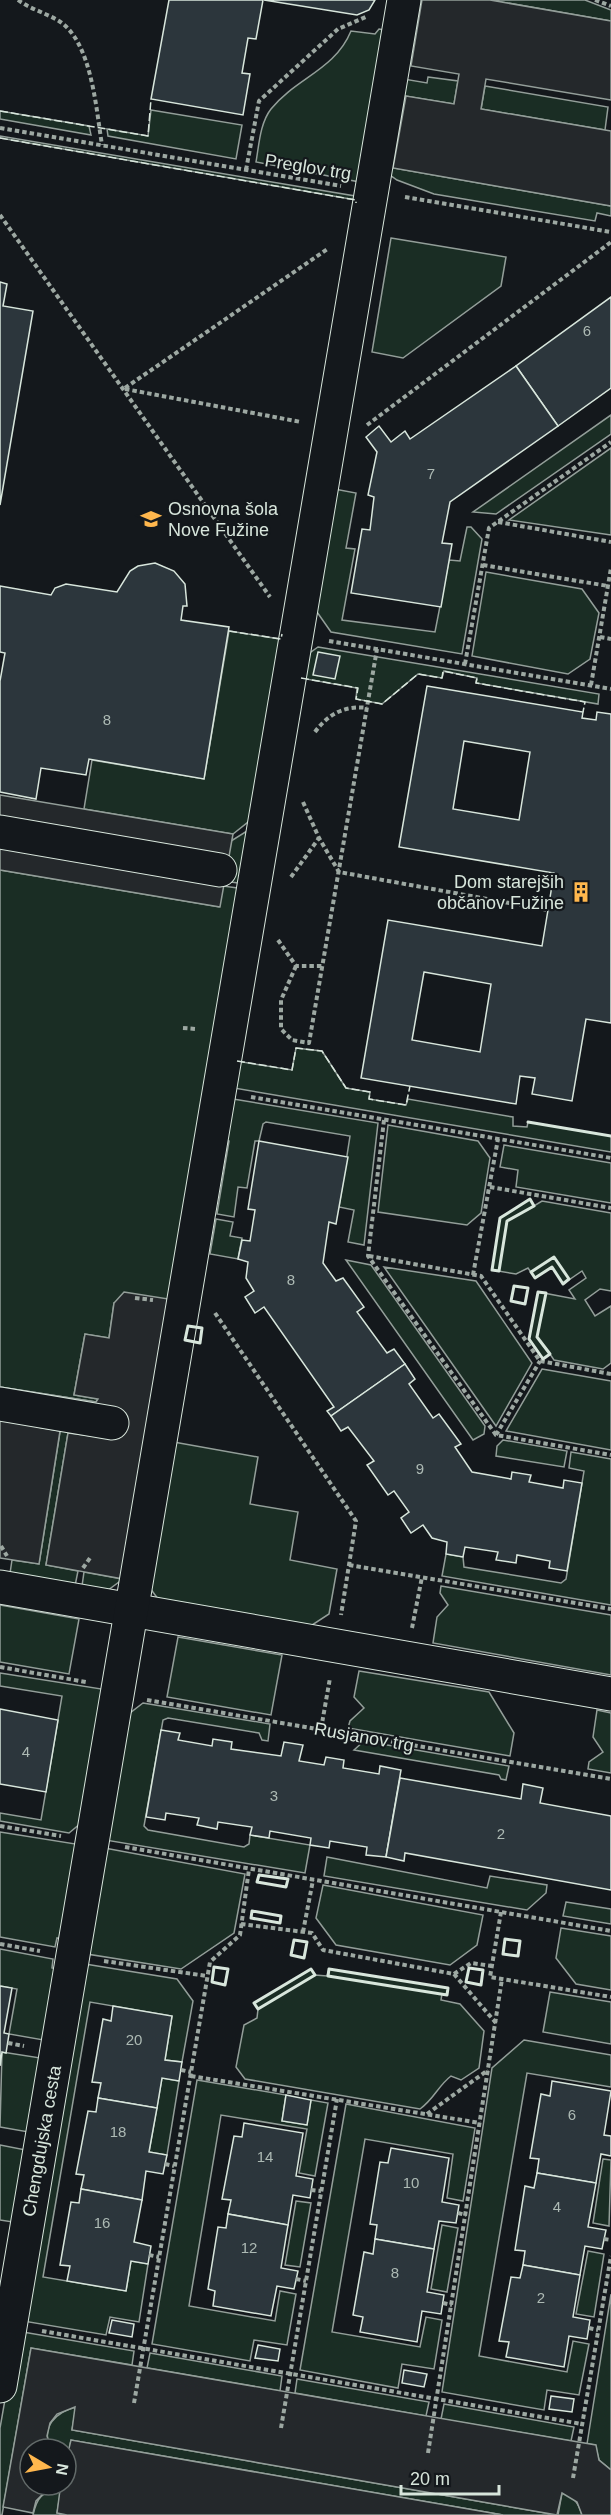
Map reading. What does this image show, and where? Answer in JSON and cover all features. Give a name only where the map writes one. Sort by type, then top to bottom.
[{"type":"street","points":[[93,1842],[403,9]]},
{"type":"street","points":[[0,832],[220,870]]},
{"type":"street","points":[[0,1404],[112,1424]]},
{"type":"street","points":[[0,1587],[611,1694]]},
{"type":"street","name":"Chengdujska cesta","points":[[0,2386],[93,1842]]},
{"type":"path","points":[[18,0],[59,21],[74,34],[84,56],[102,145]]},
{"type":"path","points":[[595,0],[611,6]]},
{"type":"path","points":[[246,170],[259,101],[338,30],[373,14],[403,9]]},
{"type":"path","name":"Preglov trg","points":[[0,128],[611,232]]},
{"type":"path","points":[[0,215],[271,598]]},
{"type":"path","points":[[328,454],[611,242]]},
{"type":"path","points":[[124,388],[332,247]]},
{"type":"path","points":[[124,388],[306,423]]},
{"type":"path","points":[[465,664],[489,528],[611,442]]},
{"type":"path","points":[[497,522],[611,542]]},
{"type":"path","points":[[483,565],[608,586]]},
{"type":"path","points":[[591,685],[611,568]]},
{"type":"path","points":[[297,635],[611,689]]},
{"type":"path","points":[[600,637],[611,639]]},
{"type":"path","points":[[296,966],[281,1000],[281,1029],[292,1040],[309,1043],[377,649]]},
{"type":"path","points":[[308,741],[322,723],[333,714],[353,706],[367,708]]},
{"type":"path","points":[[302,791],[303,801],[318,838],[339,872],[548,910]]},
{"type":"path","points":[[286,885],[318,838]]},
{"type":"path","points":[[277,928],[278,940],[296,966]]},
{"type":"path","points":[[296,966],[322,966]]},
{"type":"path","points":[[219,1092],[611,1158]]},
{"type":"path","points":[[384,1120],[368,1256],[496,1435],[611,1455]]},
{"type":"path","points":[[473,1275],[498,1139]]},
{"type":"path","points":[[490,1187],[611,1209]]},
{"type":"path","points":[[368,1256],[481,1276],[540,1361],[611,1374]]},
{"type":"path","points":[[183,1305],[214,1311],[356,1521]]},
{"type":"path","points":[[496,1435],[540,1361]]},
{"type":"path","points":[[349,1565],[611,1610]]},
{"type":"path","points":[[407,1658],[422,1577]]},
{"type":"path","name":"Rusjanov trg","points":[[0,1667],[118,1691],[611,1779]]},
{"type":"path","points":[[0,1826],[611,1931]]},
{"type":"path","points":[[134,2403],[210,1962],[240,1935],[249,1869]]},
{"type":"path","points":[[303,1932],[313,1880]]},
{"type":"path","points":[[501,1912],[490,1977],[611,1998]]},
{"type":"path","points":[[241,1924],[312,1933],[323,1950],[454,1974],[495,2023]]},
{"type":"path","points":[[0,1944],[207,1976]]},
{"type":"path","points":[[454,1974],[471,1963],[492,1966]]},
{"type":"path","points":[[429,2453],[502,1979]]},
{"type":"path","points":[[427,2114],[489,2069]]},
{"type":"path","points":[[181,2070],[191,2074],[480,2123]]},
{"type":"path","points":[[281,2428],[337,2099]]},
{"type":"path","points":[[165,2164],[174,2166]]},
{"type":"path","points":[[311,2190],[321,2192]]},
{"type":"path","points":[[458,2213],[466,2215]]},
{"type":"path","points":[[604,2239],[611,2240]]},
{"type":"path","points":[[149,2255],[159,2257]]},
{"type":"path","points":[[573,2478],[611,2256]]},
{"type":"path","points":[[296,2279],[306,2281]]},
{"type":"path","points":[[443,2303],[452,2305]]},
{"type":"path","points":[[10,2326],[582,2424]]},
{"type":"path","points":[[589,2328],[598,2330]]},
{"type":"green space","points":[[490,0],[585,0],[611,10],[611,21]]},
{"type":"green space","points":[[379,29],[390,31],[365,183],[256,162],[262,127],[267,115],[281,98],[325,65],[344,44],[351,31],[375,34]]},
{"type":"green space","points":[[428,77],[458,81],[454,104],[406,96],[398,139],[388,138],[398,78],[427,83]]},
{"type":"green space","points":[[485,86],[608,107],[605,130],[481,109]]},
{"type":"green space","points":[[151,110],[242,125],[236,159],[108,136],[107,129],[148,136]]},
{"type":"green space","points":[[0,111],[89,126],[91,135],[0,119]]},
{"type":"green space","points":[[0,136],[361,197],[356,200],[0,138]]},
{"type":"green space","points":[[388,143],[397,145],[393,168],[611,206],[611,216],[597,213],[595,221],[434,194],[397,180],[390,175]]},
{"type":"green space","points":[[391,238],[506,257],[501,286],[403,358],[372,352]]},
{"type":"green space","points":[[611,415],[611,434],[496,514],[473,512]]},
{"type":"green space","points":[[611,448],[611,535],[509,520]]},
{"type":"green space","points":[[329,488],[356,493],[346,548],[355,549],[342,620],[435,632],[449,560],[460,561],[467,527],[471,527],[482,539],[462,654],[331,632],[310,602]]},
{"type":"green space","points":[[486,572],[582,589],[599,613],[590,659],[568,674],[472,656]]},
{"type":"green space","points":[[229,631],[280,639],[257,815],[233,834],[84,809],[92,760],[204,779]]},
{"type":"green space","points":[[318,647],[599,694],[598,704],[476,683],[477,678],[444,671],[442,678],[418,674],[382,704],[356,699],[357,688],[301,678],[236,1061],[292,1070],[296,1048],[322,1051],[346,1088],[370,1092],[369,1099],[406,1105],[408,1099],[513,1117],[513,1126],[527,1127],[528,1122],[611,1136],[611,1152],[228,1087],[300,660]]},
{"type":"green space","points":[[255,826],[245,884],[224,881],[231,841]]},
{"type":"green space","points":[[0,870],[219,907],[223,886],[245,889],[175,1300],[114,1303],[109,1338],[85,1334],[74,1395],[98,1399],[96,1402],[0,1387]]},
{"type":"green space","points":[[227,1098],[378,1123],[364,1245],[348,1242],[354,1210],[339,1207],[350,1136],[266,1122],[263,1124],[259,1141],[255,1141],[247,1188],[238,1187],[234,1217],[217,1214],[229,1141],[219,1139]]},
{"type":"green space","points":[[388,1125],[478,1141],[490,1158],[481,1213],[467,1225],[378,1212]]},
{"type":"green space","points":[[504,1145],[611,1163],[611,1203],[516,1187],[518,1170],[500,1167]]},
{"type":"green space","points":[[530,1199],[534,1206],[542,1201],[611,1213],[611,1291],[600,1289],[585,1300],[595,1316],[611,1306],[611,1363],[603,1369],[554,1360],[550,1354],[543,1359],[529,1339],[538,1292],[575,1299],[569,1290],[586,1278],[582,1271],[563,1284],[552,1267],[535,1278],[528,1268],[516,1274],[492,1270],[500,1218]]},
{"type":"green space","points":[[216,1219],[233,1222],[230,1236],[242,1238],[238,1259],[210,1254]]},
{"type":"green space","points":[[346,1260],[371,1265],[485,1426],[484,1434],[473,1440]]},
{"type":"green space","points":[[384,1267],[476,1281],[532,1363],[496,1426]]},
{"type":"green space","points":[[542,1369],[611,1381],[611,1450],[506,1431]]},
{"type":"green space","points":[[38,1425],[92,1435],[68,1433],[46,1565],[78,1571],[74,1591],[9,1580],[12,1560],[39,1564],[60,1432],[36,1427]]},
{"type":"green space","points":[[503,1440],[567,1451],[564,1467],[496,1456],[497,1446]]},
{"type":"green space","points":[[168,1441],[258,1457],[250,1504],[298,1512],[290,1560],[337,1569],[329,1614],[303,1631],[164,1607],[144,1580]]},
{"type":"green space","points":[[571,1452],[611,1459],[611,1605],[442,1576],[446,1554],[463,1557],[464,1567],[561,1583],[566,1579],[584,1471],[569,1468]]},
{"type":"green space","points":[[84,1572],[123,1579],[100,1596],[81,1593]]},
{"type":"green space","points":[[441,1586],[611,1615],[611,1675],[433,1643],[437,1617],[448,1605],[440,1593]]},
{"type":"green space","points":[[0,1605],[79,1619],[69,1674],[0,1662]]},
{"type":"green space","points":[[178,1637],[282,1655],[271,1715],[167,1697]]},
{"type":"green space","points":[[359,1671],[489,1692],[514,1733],[510,1756],[348,1728],[350,1721],[364,1708],[354,1697]]},
{"type":"green space","points":[[0,1673],[108,1690],[87,1818],[69,1833],[0,1821],[0,1813],[41,1820],[62,1696],[0,1686]]},
{"type":"green space","points":[[143,1703],[270,1724],[268,1741],[262,1740],[259,1733],[168,1718],[163,1720],[144,1826],[148,1830],[244,1847],[249,1844],[250,1835],[310,1845],[305,1873],[99,1839],[121,1720]]},
{"type":"green space","points":[[597,1710],[611,1713],[611,1773],[588,1769],[589,1762],[603,1752],[593,1737]]},
{"type":"green space","points":[[364,1741],[509,1766],[506,1780],[501,1779],[499,1775],[354,1750]]},
{"type":"green space","points":[[0,1832],[82,1845],[67,1940],[57,1938],[55,1947],[0,1937]]},
{"type":"green space","points":[[99,1847],[245,1874],[234,1933],[181,1969],[87,1954]]},
{"type":"green space","points":[[327,1857],[487,1888],[490,1876],[547,1885],[546,1893],[527,1910],[324,1876]]},
{"type":"green space","points":[[323,1885],[483,1915],[477,1945],[450,1965],[336,1945],[316,1918]]},
{"type":"green space","points":[[566,1902],[611,1909],[611,1924],[563,1916]]},
{"type":"green space","points":[[561,1928],[611,1936],[611,1990],[576,1984],[556,1958]]},
{"type":"green space","points":[[0,1949],[53,1959],[52,1968],[62,1970],[49,2041],[9,2034],[17,1989],[0,1986]]},
{"type":"green space","points":[[79,1963],[177,1979],[193,2001],[182,2062],[165,2060],[172,2016],[90,2002],[43,2277],[126,2291],[131,2261],[148,2264],[139,2322],[110,2317],[106,2335],[17,2320]]},
{"type":"green space","points":[[311,1969],[315,1975],[327,1976],[329,1969],[448,1988],[447,1995],[442,1994],[441,2000],[460,2004],[484,2031],[479,2068],[461,2080],[451,2076],[420,2109],[245,2079],[236,2067],[244,2025],[257,2018],[258,2009],[254,2003]]},
{"type":"green space","points":[[550,1992],[611,2002],[611,2044],[543,2032]]},
{"type":"green space","points":[[524,2040],[611,2055],[611,2087],[527,2073],[479,2356],[567,2372],[573,2341],[589,2344],[579,2395],[547,2390],[544,2410],[442,2392],[492,2068]]},
{"type":"green space","points":[[2,2052],[47,2059],[34,2133],[0,2127]]},
{"type":"green space","points":[[162,2078],[179,2081],[167,2155],[149,2152]]},
{"type":"green space","points":[[197,2080],[286,2095],[282,2121],[307,2125],[311,2100],[328,2103],[315,2176],[299,2173],[307,2129],[221,2115],[189,2306],[275,2321],[280,2291],[296,2294],[287,2345],[254,2340],[250,2361],[152,2344]]},
{"type":"green space","points":[[346,2104],[475,2128],[463,2201],[447,2198],[453,2154],[365,2139],[332,2332],[420,2347],[426,2317],[442,2320],[434,2369],[402,2364],[398,2388],[300,2370]]},
{"type":"green space","points":[[0,2145],[31,2151],[19,2223],[0,2220]]},
{"type":"green space","points":[[603,2159],[611,2160],[609,2226],[593,2223]]},
{"type":"green space","points":[[296,2201],[311,2203],[300,2267],[285,2265]]},
{"type":"green space","points":[[442,2225],[458,2228],[447,2292],[431,2289]]},
{"type":"green space","points":[[588,2251],[604,2254],[594,2317],[576,2314]]},
{"type":"green space","points":[[611,2294],[611,2470],[599,2460],[595,2445],[587,2444]]},
{"type":"green space","points":[[17,2331],[134,2351],[132,2365],[31,2348],[2,2515],[0,2515],[0,2428]]},
{"type":"green space","points":[[150,2353],[282,2376],[280,2391],[147,2368]]},
{"type":"green space","points":[[297,2379],[429,2402],[426,2416],[295,2393]]},
{"type":"green space","points":[[444,2404],[574,2427],[571,2441],[441,2419]]},
{"type":"green space","points":[[76,2407],[72,2430],[557,2515],[503,2515],[78,2441],[78,2437],[47,2437],[52,2422],[69,2409]]},
{"type":"green space","points":[[562,2493],[575,2501],[582,2515],[558,2515]]},
{"type":"green space","points":[[40,2497],[60,2497],[57,2513],[67,2515],[33,2515]]},
{"type":"shaded area","points":[[422,0],[490,0],[611,21],[611,100],[486,79],[481,109],[611,131],[611,206],[393,168],[406,96],[454,104],[459,74],[411,66]]},
{"type":"shaded area","points":[[0,795],[233,834],[220,907],[0,870]]},
{"type":"shaded area","points":[[124,1292],[175,1300],[123,1579],[46,1565],[68,1433],[92,1436],[38,1425],[37,1427],[60,1431],[39,1564],[0,1558],[0,1421],[7,1421],[0,1417],[0,1387],[96,1402],[98,1399],[74,1395],[85,1334],[109,1338],[114,1303]]},
{"type":"shaded area","points":[[31,2348],[596,2445],[599,2460],[611,2470],[611,2515],[582,2515],[577,2502],[562,2493],[557,2515],[72,2430],[75,2407],[57,2414],[50,2423],[47,2437],[18,2437],[18,2497],[40,2497],[36,2501],[33,2513],[3,2507]]},
{"type":"shaded area","points":[[78,2441],[503,2515],[67,2515],[57,2513],[59,2497],[78,2497]]},
{"type":"building","points":[[169,0],[263,0],[256,39],[248,38],[242,73],[250,74],[243,115],[151,99]]},
{"type":"building","points":[[264,0],[375,0],[369,10],[357,15]]},
{"type":"building","points":[[0,282],[7,284],[3,306],[33,311],[0,505]]},
{"type":"building","points":[[611,297],[611,388],[558,426],[516,366]]},
{"type":"building","points":[[516,366],[558,426],[450,502],[442,543],[452,544],[441,607],[351,593],[362,529],[370,530],[374,497],[368,495],[377,452],[366,437],[379,426],[391,442],[405,431],[410,439]]},
{"type":"building","points":[[155,563],[174,571],[185,584],[187,606],[183,606],[181,620],[229,627],[204,779],[89,759],[86,775],[41,768],[36,799],[0,792],[0,681],[5,653],[0,652],[0,586],[51,595],[55,588],[66,584],[117,592],[130,571],[138,566]]},
{"type":"building","points":[[318,652],[340,656],[335,679],[313,675]]},
{"type":"building","name":"Dom starejših občanov Fužine","points":[[427,686],[583,712],[582,718],[596,720],[597,712],[611,714],[611,1023],[586,1019],[572,1101],[532,1094],[535,1078],[520,1076],[516,1104],[361,1078],[388,920],[542,946],[548,910],[554,873],[399,847]],"holes":[[[464,741],[530,752],[519,820],[453,809]],[[424,972],[491,984],[480,1052],[412,1040]]]},
{"type":"building","points":[[259,1141],[348,1157],[336,1224],[329,1222],[323,1263],[336,1281],[343,1278],[364,1307],[357,1312],[387,1353],[394,1349],[405,1364],[331,1416],[327,1411],[334,1407],[264,1307],[255,1313],[245,1297],[254,1291],[246,1278],[248,1262],[238,1259],[242,1240],[250,1241],[255,1210],[248,1209]]},
{"type":"building","points":[[405,1364],[415,1379],[409,1384],[433,1418],[439,1414],[461,1444],[455,1447],[472,1472],[511,1479],[512,1472],[531,1475],[529,1482],[563,1488],[564,1480],[582,1483],[567,1571],[549,1568],[550,1561],[517,1555],[516,1563],[496,1560],[498,1552],[465,1547],[463,1557],[446,1554],[447,1542],[432,1538],[423,1525],[411,1533],[401,1518],[409,1512],[394,1491],[388,1495],[367,1465],[374,1461],[348,1427],[341,1431],[331,1416]]},
{"type":"building","points":[[0,1709],[58,1720],[46,1792],[0,1784]]},
{"type":"building","points":[[161,1730],[180,1733],[178,1740],[212,1746],[213,1739],[232,1742],[231,1749],[281,1756],[284,1742],[303,1745],[299,1761],[324,1765],[326,1757],[344,1760],[343,1768],[379,1774],[380,1766],[401,1770],[386,1857],[366,1855],[367,1847],[330,1841],[329,1848],[310,1845],[311,1838],[270,1831],[269,1838],[250,1835],[252,1827],[218,1822],[217,1829],[197,1825],[199,1818],[166,1813],[165,1820],[146,1817]]},
{"type":"building","points":[[400,1778],[521,1799],[523,1784],[543,1788],[540,1803],[611,1816],[611,1890],[405,1853],[404,1861],[386,1857]]},
{"type":"building","points":[[0,1986],[12,1988],[4,2033],[9,2034],[6,2053],[2,2052],[0,2066]]},
{"type":"building","points":[[113,2006],[172,2016],[165,2060],[182,2062],[179,2081],[162,2078],[157,2108],[98,2098],[101,2083],[92,2082],[103,2019],[111,2021]]},
{"type":"building","points":[[552,2081],[611,2091],[604,2135],[611,2136],[611,2156],[601,2154],[596,2183],[537,2173],[539,2159],[530,2158],[541,2094],[550,2096]]},
{"type":"building","points":[[286,2095],[311,2100],[307,2125],[282,2121]]},
{"type":"building","points":[[98,2098],[157,2108],[149,2152],[167,2155],[163,2174],[146,2171],[142,2200],[81,2189],[84,2175],[76,2174],[88,2111],[96,2112]]},
{"type":"building","points":[[244,2123],[303,2133],[296,2176],[313,2179],[310,2198],[293,2195],[288,2225],[228,2214],[231,2200],[222,2199],[234,2136],[242,2137]]},
{"type":"building","points":[[391,2148],[449,2158],[442,2202],[459,2205],[456,2223],[439,2221],[434,2249],[375,2239],[377,2225],[370,2224],[380,2162],[388,2163]]},
{"type":"building","points":[[537,2173],[596,2183],[588,2227],[606,2230],[602,2249],[585,2246],[580,2275],[523,2265],[525,2251],[515,2250],[525,2186],[534,2188]]},
{"type":"building","points":[[81,2189],[142,2200],[134,2242],[151,2246],[148,2264],[131,2261],[126,2291],[67,2281],[70,2266],[60,2265],[71,2202],[79,2203]]},
{"type":"building","points":[[228,2214],[288,2225],[281,2268],[298,2271],[294,2289],[277,2286],[271,2316],[213,2306],[215,2291],[208,2289],[218,2227],[226,2228]]},
{"type":"building","points":[[375,2239],[434,2249],[427,2292],[444,2295],[441,2314],[422,2311],[417,2342],[360,2332],[363,2317],[353,2315],[364,2252],[373,2254]]},
{"type":"building","points":[[523,2265],[580,2275],[573,2317],[590,2320],[587,2339],[569,2336],[564,2367],[506,2357],[509,2342],[499,2341],[511,2277],[520,2278]]},
{"type":"building","points":[[112,2320],[134,2324],[132,2337],[109,2333]]},
{"type":"building","points":[[258,2345],[280,2349],[278,2361],[255,2358]]},
{"type":"building","points":[[404,2370],[427,2374],[424,2387],[402,2383]]},
{"type":"building","points":[[551,2396],[574,2399],[572,2412],[549,2409]]},
{"type":"fence","points":[[0,111],[148,136],[151,99]]},
{"type":"fence","points":[[0,138],[356,200],[356,203]]},
{"type":"fence","points":[[229,631],[281,639],[282,634]]},
{"type":"fence","points":[[301,678],[358,688],[356,699],[382,704],[418,674],[442,678],[443,671],[477,678],[476,683],[585,702],[583,712]]},
{"type":"fence","points":[[237,1061],[292,1070],[296,1048],[322,1051],[346,1088],[370,1092],[369,1099],[406,1105],[410,1086]]},
{"type":"wall","points":[[528,1122],[611,1136]]},
{"type":"wall","points":[[530,1199],[534,1206],[507,1221],[499,1271],[492,1270],[500,1218],[530,1199]]},
{"type":"wall","points":[[554,1257],[569,1279],[563,1284],[552,1267],[535,1278],[531,1272],[554,1257]]},
{"type":"wall","points":[[514,1286],[528,1288],[525,1304],[511,1301],[514,1286]]},
{"type":"wall","points":[[538,1292],[546,1293],[537,1337],[550,1354],[543,1359],[529,1339],[538,1292]]},
{"type":"wall","points":[[188,1326],[202,1328],[200,1343],[185,1340],[188,1326]]},
{"type":"wall","points":[[259,1875],[288,1879],[286,1887],[257,1882],[259,1875]]},
{"type":"wall","points":[[252,1911],[281,1916],[280,1923],[251,1918],[252,1911]]},
{"type":"wall","points":[[505,1939],[520,1941],[518,1956],[503,1954],[505,1939]]},
{"type":"wall","points":[[294,1940],[307,1942],[304,1958],[291,1955],[294,1940]]},
{"type":"wall","points":[[214,1967],[228,1969],[225,1985],[212,1982],[214,1967]]},
{"type":"wall","points":[[469,1968],[483,1970],[481,1985],[466,1982],[469,1968]]},
{"type":"wall","points":[[311,1969],[315,1975],[258,2009],[254,2003],[311,1969]]},
{"type":"wall","points":[[329,1969],[448,1988],[447,1995],[328,1976],[329,1969]]},
{"type":"place","name":"Osnovna šola Nove Fužine","points":[[151,519]]},
{"type":"place","name":"Dom starejših občanov Fužine","points":[[581,892]]}]
